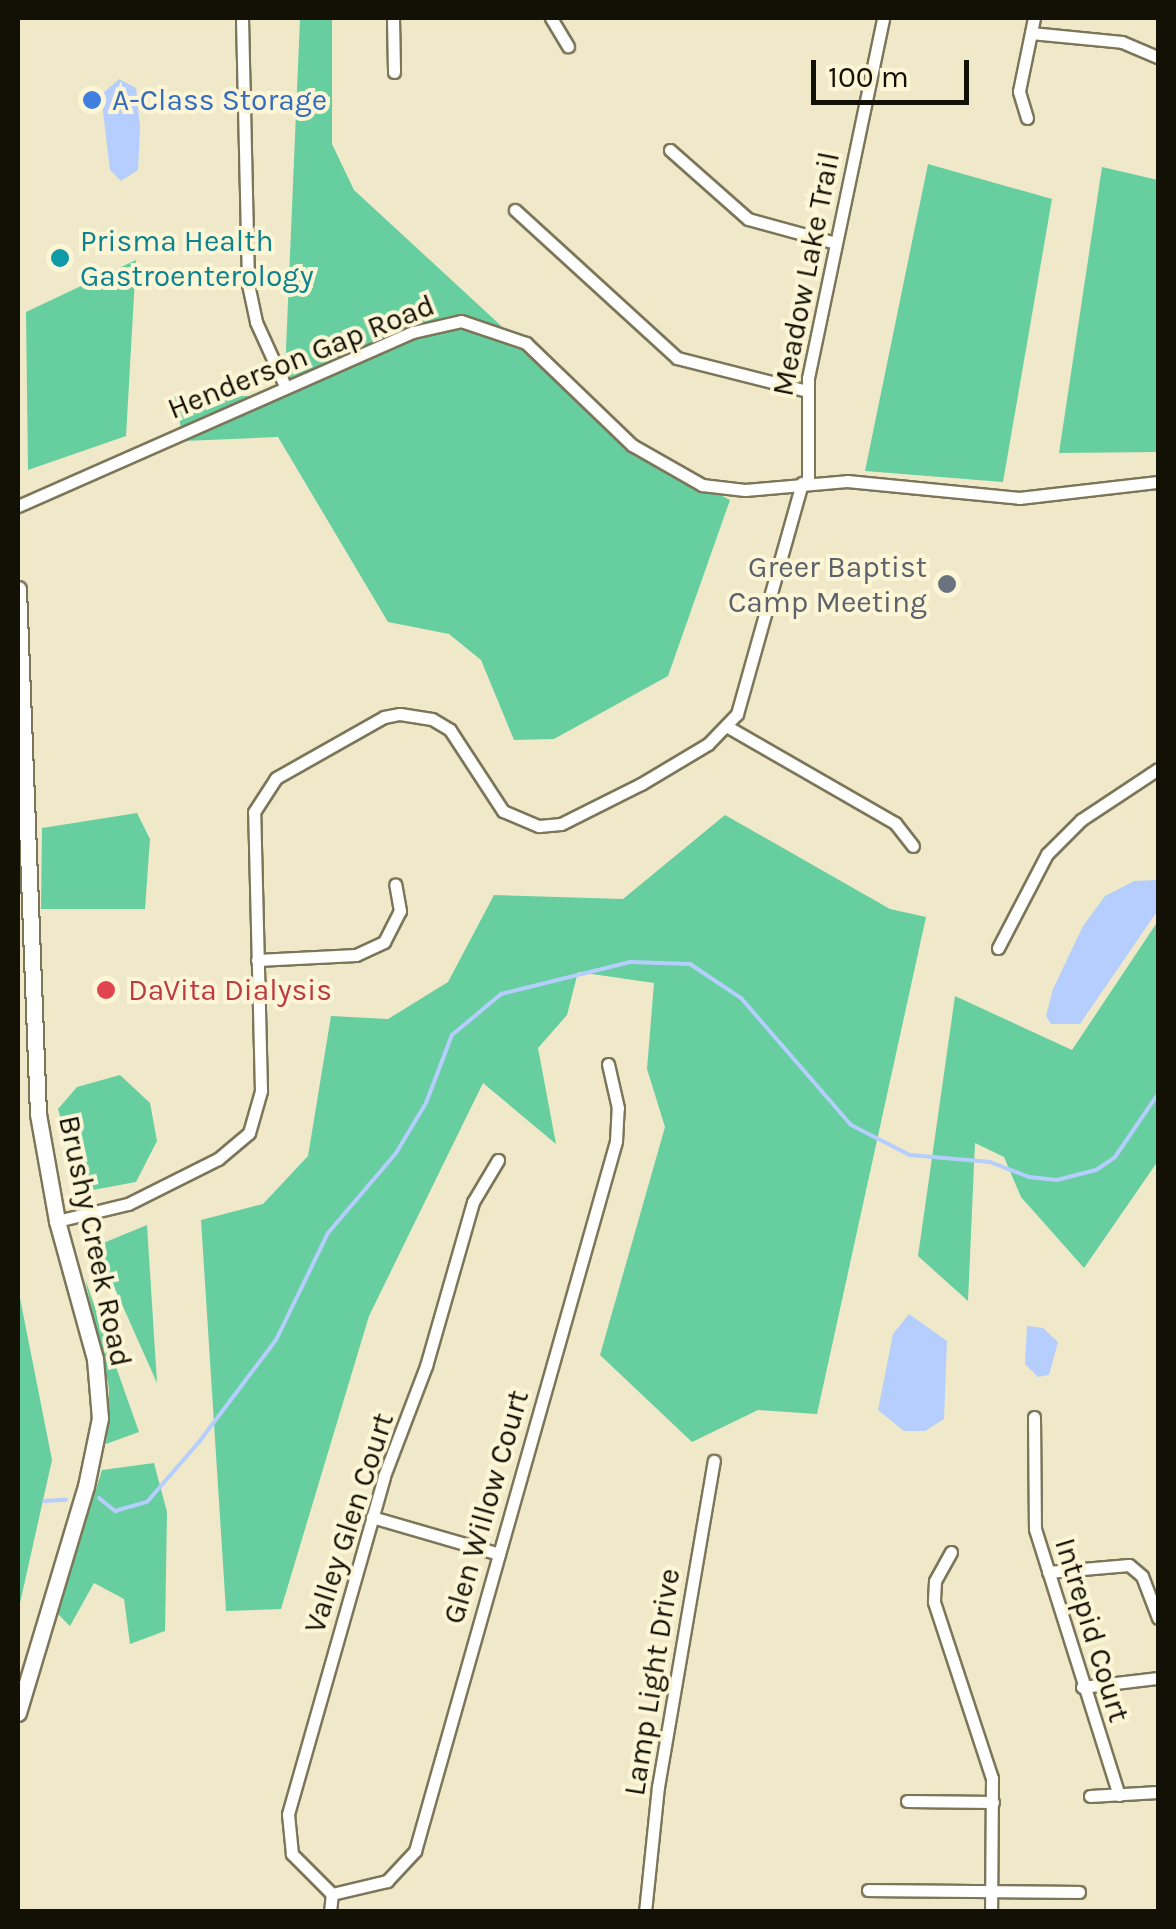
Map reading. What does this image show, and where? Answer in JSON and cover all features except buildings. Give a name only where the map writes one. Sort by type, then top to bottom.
[{"type":"main road","name":"Brushy Creek Road","points":[[18,590],[38,1114],[57,1221],[95,1359],[100,1418],[86,1486],[18,1712]]},
{"type":"street","points":[[242,18],[248,284],[256,322],[286,388]]},
{"type":"street","points":[[394,18],[394,72]]},
{"type":"street","points":[[550,18],[568,46]]},
{"type":"street","name":"Meadow Lake Trail","points":[[728,727],[747,690],[805,483],[807,390],[883,18]]},
{"type":"street","points":[[1027,118],[1020,91],[1034,18]]},
{"type":"street","points":[[1031,33],[1122,42],[1158,57]]},
{"type":"street","points":[[670,150],[748,219],[836,243]]},
{"type":"street","points":[[516,210],[677,358],[807,390]]},
{"type":"street","name":"Henderson Gap Road","points":[[18,506],[425,327],[474,322],[535,350],[632,445],[686,479],[732,490],[805,483],[1019,498],[1158,482]]},
{"type":"street","points":[[57,1221],[128,1204],[227,1154],[250,1133],[261,1090],[252,835],[262,795],[296,763],[384,716],[419,715],[450,730],[503,811],[539,826],[561,824],[602,805],[728,727],[895,823],[913,846]]},
{"type":"street","points":[[998,948],[1047,854],[1082,820],[1158,769]]},
{"type":"street","points":[[256,960],[356,955],[384,942],[400,911],[395,884]]},
{"type":"street","name":"Glen Willow Court","points":[[332,1894],[387,1881],[410,1861],[616,1141],[618,1108],[608,1064]]},
{"type":"street","name":"Valley Glen Court","points":[[332,1894],[297,1862],[287,1825],[372,1517],[426,1366],[473,1202],[498,1160]]},
{"type":"street","name":"Intrepid Court","points":[[1034,1417],[1035,1529],[1119,1795]]},
{"type":"street","name":"Lamp Light Drive","points":[[645,1912],[658,1787],[714,1461]]},
{"type":"street","points":[[372,1517],[499,1554]]},
{"type":"street","points":[[951,1552],[935,1582],[934,1602],[994,1802],[991,1912]]},
{"type":"street","points":[[1048,1572],[1129,1565],[1142,1576],[1158,1618]]},
{"type":"street","points":[[1082,1687],[1158,1678]]},
{"type":"street","points":[[1090,1796],[1158,1792]]},
{"type":"street","points":[[906,1801],[994,1802]]},
{"type":"street","points":[[868,1890],[1079,1892]]},
{"type":"street","points":[[330,1912],[332,1894]]},
{"type":"green space","points":[[332,18],[332,144],[354,190],[639,453],[730,500],[668,676],[554,739],[514,740],[481,660],[449,634],[388,622],[278,437],[184,441],[174,396],[284,396],[300,19]]},
{"type":"green space","points":[[928,164],[1052,199],[1003,482],[865,471]]},
{"type":"green space","points":[[1102,167],[1158,180],[1158,452],[1059,453]]},
{"type":"green space","points":[[136,260],[126,436],[28,470],[26,312]]},
{"type":"green space","points":[[137,813],[150,839],[145,909],[41,909],[42,828]]},
{"type":"green space","points":[[725,815],[890,909],[926,917],[817,1414],[758,1410],[692,1442],[600,1355],[665,1127],[647,1069],[654,983],[578,972],[567,1015],[538,1048],[556,1144],[483,1083],[369,1316],[281,1609],[226,1611],[201,1220],[263,1204],[308,1156],[331,1016],[388,1019],[448,982],[494,895],[623,899]]},
{"type":"green space","points":[[1158,921],[1158,1161],[1084,1268],[1021,1197],[1004,1157],[975,1143],[968,1301],[918,1256],[955,996],[1072,1050]]},
{"type":"green space","points":[[120,1075],[150,1103],[157,1141],[136,1182],[82,1192],[58,1109],[77,1087]]},
{"type":"green space","points":[[147,1225],[157,1383],[96,1246]]},
{"type":"green space","points":[[85,1279],[139,1432],[106,1444],[109,1388]]},
{"type":"green space","points":[[18,1288],[52,1460],[18,1612]]},
{"type":"green space","points":[[154,1463],[167,1512],[165,1631],[130,1644],[124,1599],[94,1583],[70,1626],[57,1613],[102,1470]]},
{"type":"water","points":[[119,79],[136,88],[140,127],[138,170],[121,181],[110,170],[101,95]]},
{"type":"water","points":[[1158,880],[1158,910],[1080,1024],[1051,1024],[1046,1016],[1053,989],[1083,926],[1105,896],[1134,881]]},
{"type":"water","points":[[909,1314],[947,1341],[944,1419],[925,1431],[904,1431],[878,1410],[893,1334]]},
{"type":"water","points":[[1027,1326],[1043,1328],[1058,1342],[1049,1375],[1038,1377],[1025,1364]]},
{"type":"waterway","points":[[99,1498],[115,1511],[147,1502],[199,1442],[276,1340],[328,1233],[396,1153],[426,1103],[452,1035],[501,994],[630,962],[690,964],[741,998],[851,1125],[910,1155],[990,1162],[1029,1177],[1057,1180],[1096,1170],[1115,1157],[1158,1094]]},
{"type":"waterway","points":[[44,1501],[66,1500]]},
{"type":"place","name":"A-Class Storage","points":[[92,100]]},
{"type":"place","name":"Prisma Health Gastroenterology","points":[[60,258]]},
{"type":"place","name":"Greer Baptist Camp Meeting","points":[[947,584]]},
{"type":"place","name":"DaVita Dialysis","points":[[106,990]]}]
